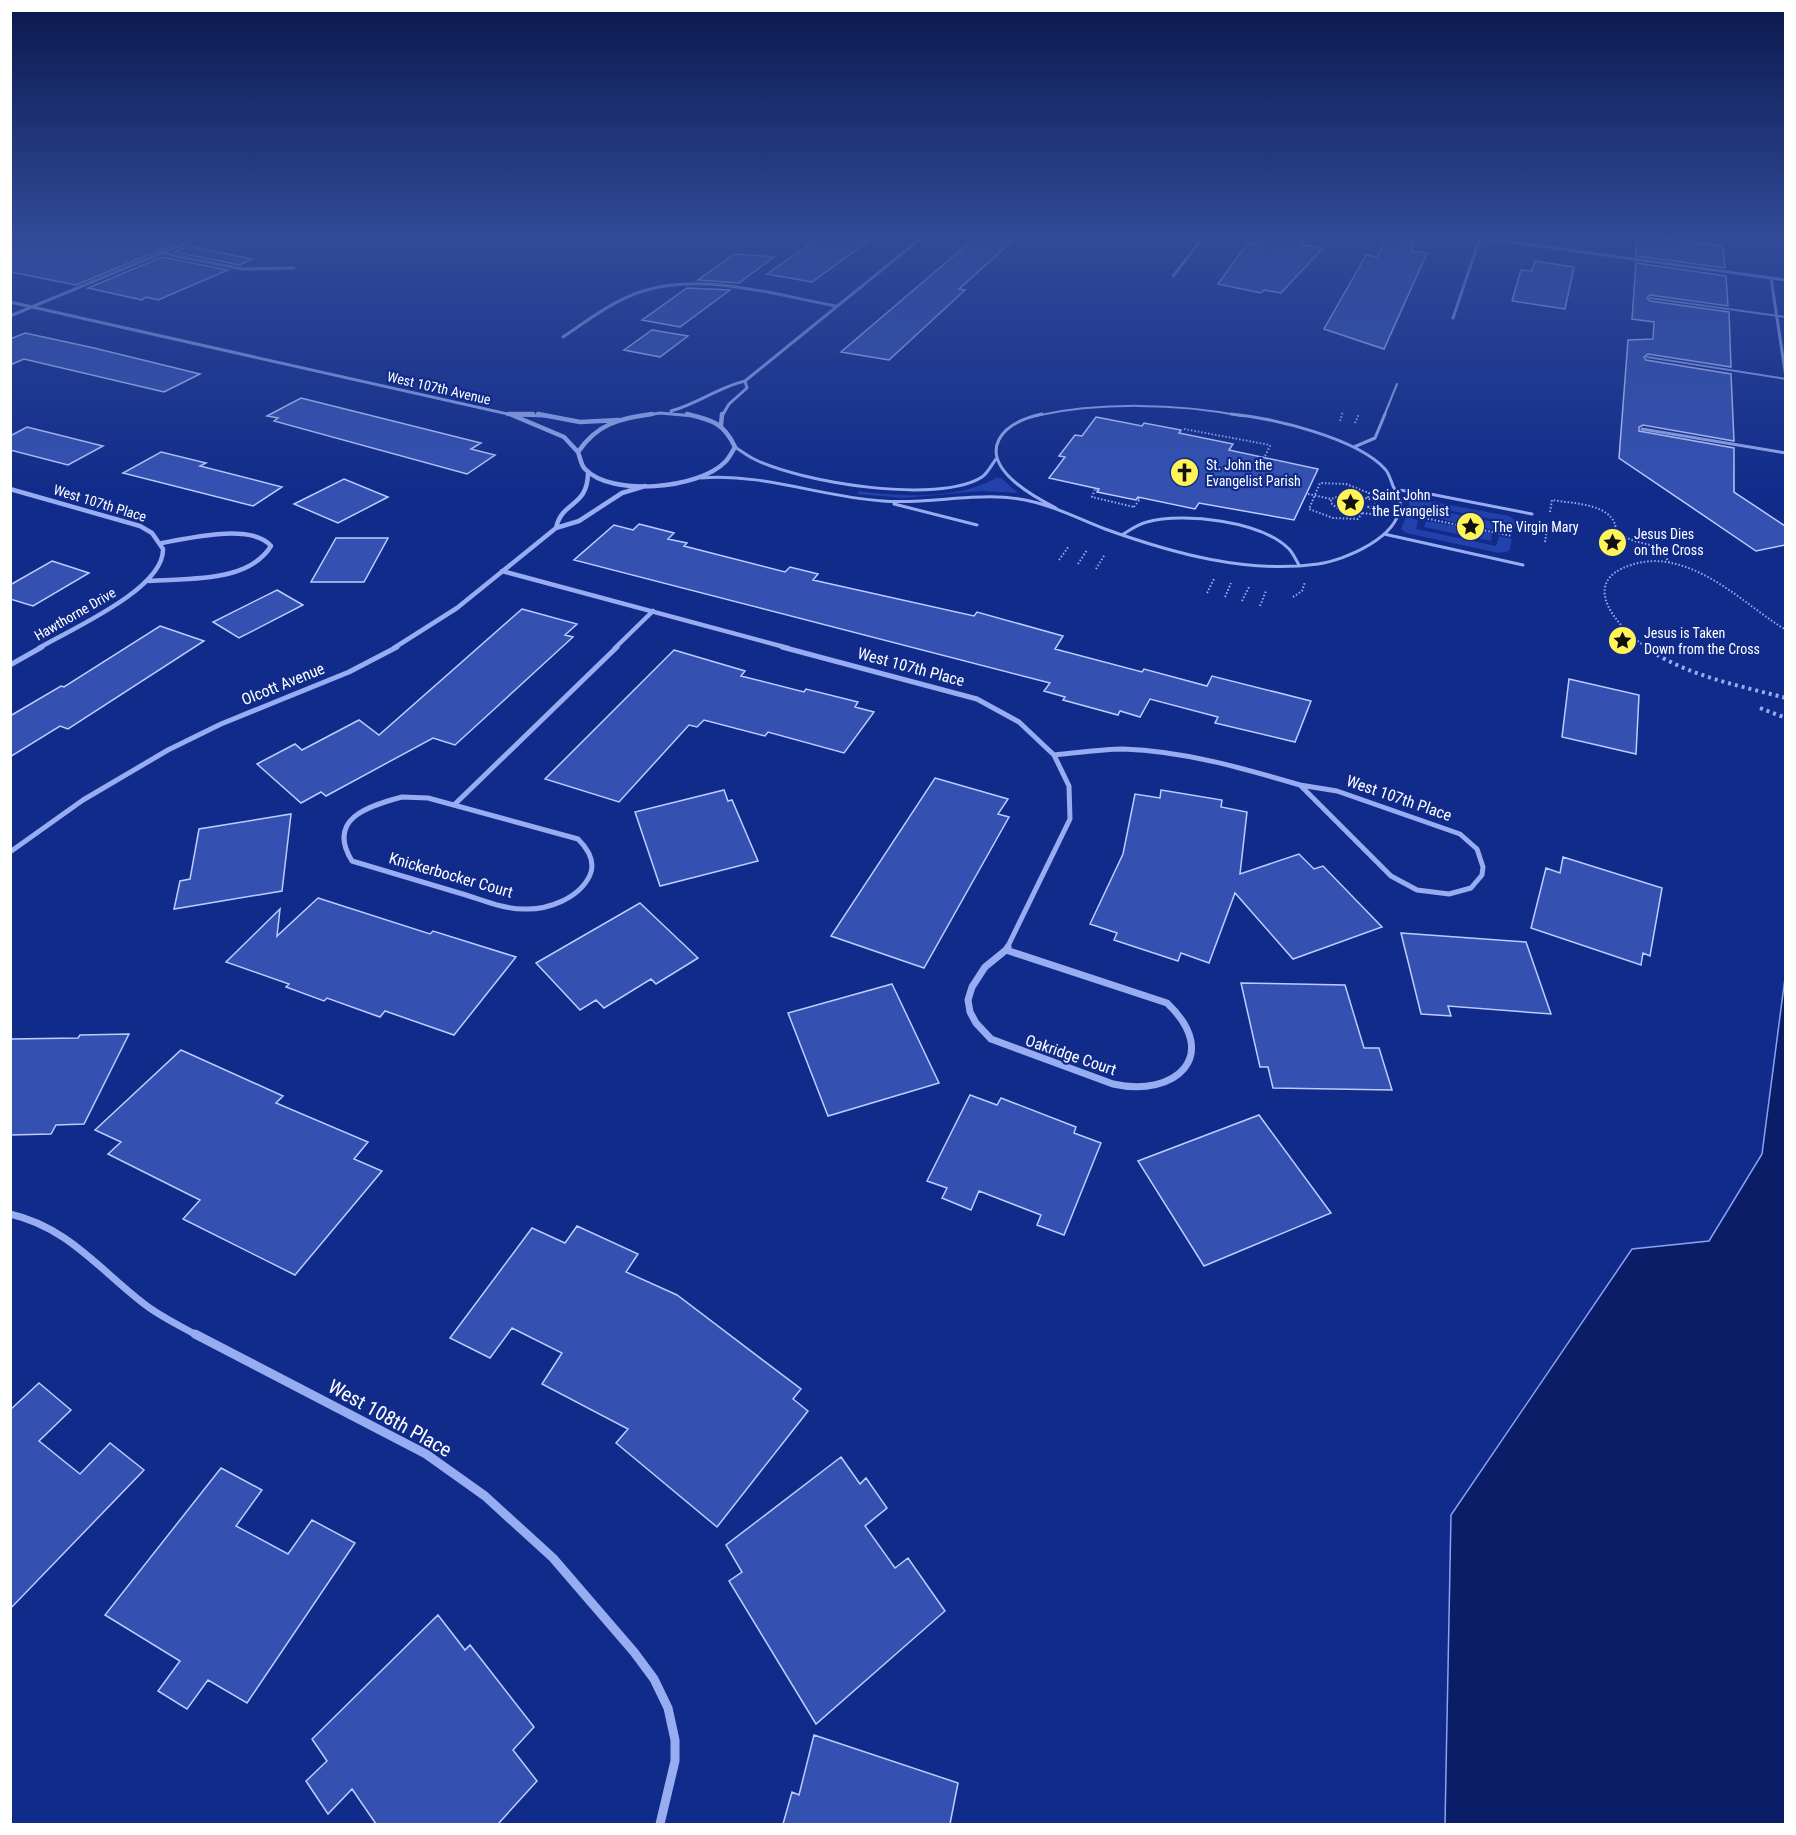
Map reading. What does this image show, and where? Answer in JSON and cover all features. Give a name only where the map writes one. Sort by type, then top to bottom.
[{"type":"street","name":"West 107th Avenue","points":[[93,321],[512,415],[537,414],[580,422],[619,420]]},
{"type":"street","points":[[563,337],[589,321]]},
{"type":"street","points":[[662,413],[700,417],[722,425],[733,437],[735,447],[725,464],[698,478],[674,484],[645,486],[609,482],[588,472],[580,464],[578,452],[582,443],[592,432],[619,420],[662,413],[696,404],[727,384],[745,381],[818,321]]},
{"type":"street","points":[[1777,321],[1785,379]]},
{"type":"street","points":[[722,425],[722,414],[747,388],[745,381]]},
{"type":"street","name":"West 107th Avenue","points":[[512,415],[524,424],[566,437],[578,452]]},
{"type":"street","name":"Olcott Avenue","points":[[556,528],[558,515],[588,488],[588,472]]},
{"type":"street","name":"Olcott Avenue","points":[[10,852],[83,800],[168,750],[221,724],[349,672],[399,646],[457,608],[556,528],[579,521],[622,493],[645,486]]},
{"type":"street","name":"West 107th Place","points":[[10,489],[140,526],[162,543]]},
{"type":"street","points":[[149,581],[237,571],[262,560],[271,546],[265,538],[249,534],[162,543]]},
{"type":"street","name":"Hawthorne Drive","points":[[10,665],[124,601],[149,581],[163,560],[162,543]]},
{"type":"street","name":"West 107th Place","points":[[502,571],[977,699],[1022,722],[1040,737],[1054,755],[1122,749],[1170,753],[1237,766],[1300,785],[1337,791],[1460,834],[1477,849],[1483,867],[1482,875],[1471,888],[1449,894],[1433,894],[1404,884],[1390,876],[1300,785]]},
{"type":"street","points":[[454,805],[653,611]]},
{"type":"street","name":"Oakridge Court","points":[[1006,950],[1167,1003],[1179,1013],[1192,1040],[1191,1054],[1185,1066],[1177,1076],[1166,1083],[1132,1088],[1113,1084],[991,1039],[976,1023],[970,1012],[968,1000],[972,987],[981,972],[1006,950],[1070,819],[1069,786],[1054,755]]},
{"type":"street","name":"Knickerbocker Court","points":[[402,797],[429,798],[454,805],[578,839],[590,850],[592,862],[590,876],[567,898],[553,905],[532,910],[503,906],[352,861],[344,851],[340,838],[345,827],[359,812],[378,803],[402,797]]},
{"type":"street","name":"West 108th Place","points":[[10,1214],[22,1215],[61,1235],[118,1285],[162,1316],[408,1443],[437,1460],[494,1502],[560,1564],[630,1647],[655,1681],[668,1708],[675,1739],[672,1777],[660,1824]]},
{"type":"lane","points":[[1647,357],[1785,379]]},
{"type":"lane","points":[[1354,447],[1375,438],[1396,384]]},
{"type":"lane","points":[[698,478],[724,476],[755,478],[844,496],[885,501],[928,501],[995,496],[1028,501],[1056,508],[1122,535],[1186,554],[1263,566],[1299,565],[1348,555],[1384,534],[1393,524],[1400,509],[1398,490],[1392,478],[1379,464],[1354,447],[1309,429],[1261,419],[1173,408],[1105,406],[1050,411],[1017,421],[1000,434],[996,442],[992,469],[971,482],[942,488],[905,490],[858,486],[789,472],[753,460],[735,447]]},
{"type":"lane","points":[[1642,429],[1785,453]]},
{"type":"lane","points":[[996,453],[1000,466],[1014,481],[1056,508]]},
{"type":"lane","points":[[1398,490],[1425,493],[1532,514]]},
{"type":"lane","points":[[885,501],[977,525]]},
{"type":"lane","points":[[1122,535],[1141,524],[1156,520],[1187,519],[1216,522],[1272,537],[1291,548],[1299,565]]},
{"type":"lane","points":[[1384,534],[1523,565]]},
{"type":"path","points":[[1340,420],[1344,411]]},
{"type":"path","points":[[1355,423],[1359,414]]},
{"type":"path","points":[[1184,429],[1270,445]]},
{"type":"path","points":[[1360,513],[1359,518],[1352,519],[1323,516],[1310,509],[1320,483],[1332,482],[1359,487],[1369,493],[1366,497]]},
{"type":"path","points":[[1098,490],[1095,489],[1092,497],[1135,507]]},
{"type":"path","points":[[1308,494],[1331,498],[1338,494],[1350,493],[1366,497],[1376,503]]},
{"type":"path","points":[[1331,498],[1334,506],[1350,514],[1371,514]]},
{"type":"path","points":[[1545,542],[1552,500],[1586,504],[1609,515],[1617,524],[1616,533],[1635,542],[1651,543],[1660,547],[1669,562]]},
{"type":"path","points":[[1408,514],[1463,526]]},
{"type":"path","points":[[1420,528],[1423,517]]},
{"type":"path","points":[[1463,526],[1464,522],[1478,525],[1478,529]]},
{"type":"path","points":[[1463,526],[1462,529],[1477,532],[1478,529],[1512,536]]},
{"type":"path","points":[[1493,543],[1496,532]]},
{"type":"path","points":[[1059,560],[1069,546]]},
{"type":"path","points":[[1078,564],[1087,550]]},
{"type":"path","points":[[1096,569],[1105,554]]},
{"type":"path","points":[[1785,630],[1713,581],[1688,568],[1669,562],[1634,563],[1620,568],[1610,574],[1604,586],[1604,598],[1611,613],[1621,626],[1652,652],[1679,666],[1728,684],[1785,698]]},
{"type":"path","points":[[1207,594],[1214,579]]},
{"type":"path","points":[[1225,597],[1231,583]]},
{"type":"path","points":[[1242,601],[1249,587]]},
{"type":"path","points":[[1260,606],[1266,591]]},
{"type":"path","points":[[1761,708],[1785,718]]},
{"type":"shaded area","points":[[1001,478],[1018,493],[982,491],[904,498],[857,494],[859,491],[893,495],[947,493],[981,485]]},
{"type":"shaded area","points":[[1412,498],[1509,516],[1516,521],[1513,532],[1500,529],[1501,521],[1423,505],[1420,514],[1409,511],[1409,501]]},
{"type":"shaded area","points":[[1430,509],[1495,522],[1493,530],[1482,527],[1481,524],[1460,520],[1457,523],[1428,515]]},
{"type":"shaded area","points":[[1406,517],[1418,520],[1416,529],[1496,546],[1499,536],[1512,539],[1509,551],[1499,553],[1406,533],[1401,529]]},
{"type":"shaded area","points":[[1426,521],[1456,526],[1457,530],[1479,534],[1481,531],[1492,533],[1491,541],[1424,527]]},
{"type":"shaded area","points":[[1785,978],[1785,1824],[1445,1824],[1451,1515],[1632,1249],[1709,1241],[1762,1154]]},
{"type":"building","points":[[645,321],[689,321],[680,327]]},
{"type":"building","points":[[878,321],[932,321],[889,360],[841,352]]},
{"type":"building","points":[[1329,321],[1397,321],[1384,349],[1324,329]]},
{"type":"building","points":[[1644,321],[1729,321],[1731,367],[1648,354],[1644,357],[1646,360],[1731,374],[1734,441],[1643,425],[1639,427],[1639,431],[1734,448],[1734,492],[1785,526],[1785,545],[1756,551],[1619,458],[1628,340],[1653,339],[1654,322]]},
{"type":"building","points":[[652,330],[688,336],[660,357],[624,350]]},
{"type":"building","points":[[25,333],[200,374],[164,392],[24,359],[10,365],[10,339]]},
{"type":"building","points":[[301,398],[481,443],[471,449],[495,455],[467,474],[274,421],[278,418],[267,416]]},
{"type":"building","name":"St. John the Evangelist Parish","points":[[1096,417],[1142,426],[1144,423],[1181,430],[1179,433],[1233,444],[1229,450],[1318,469],[1294,520],[1199,503],[1195,509],[1138,497],[1136,500],[1097,492],[1099,489],[1049,478],[1065,457],[1059,456],[1075,435],[1082,436]]},
{"type":"building","points":[[27,427],[103,446],[68,465],[10,450],[10,436]]},
{"type":"building","points":[[161,452],[206,463],[200,466],[282,487],[253,506],[123,473]]},
{"type":"building","points":[[344,479],[388,497],[338,523],[294,504]]},
{"type":"building","points":[[639,524],[674,533],[668,539],[687,543],[684,546],[785,572],[790,567],[818,574],[813,580],[974,616],[977,612],[1063,636],[1055,649],[1142,672],[1144,669],[1207,686],[1212,676],[1311,701],[1295,742],[1215,723],[1218,717],[1150,699],[1140,717],[1120,711],[1118,715],[1063,700],[1065,697],[1044,691],[1050,683],[574,560],[614,525],[633,530]]},
{"type":"building","points":[[336,538],[388,538],[364,582],[311,582]]},
{"type":"building","points":[[52,561],[89,573],[33,606],[10,599],[10,585]]},
{"type":"building","points":[[277,590],[303,605],[239,638],[213,622]]},
{"type":"building","points":[[522,609],[577,624],[565,635],[573,637],[455,745],[433,738],[326,796],[321,792],[301,803],[257,764],[295,744],[302,750],[359,720],[379,735]]},
{"type":"building","points":[[160,626],[204,641],[68,729],[60,726],[10,757],[10,716],[61,686],[64,687]]},
{"type":"building","points":[[674,650],[745,671],[741,676],[804,692],[806,689],[858,702],[855,707],[874,712],[844,753],[768,732],[765,736],[704,720],[697,727],[689,725],[619,802],[545,779]]},
{"type":"building","points":[[1569,679],[1639,695],[1636,754],[1562,737]]},
{"type":"building","points":[[935,778],[1008,799],[998,814],[1009,817],[924,968],[831,936]]},
{"type":"building","points":[[724,790],[728,801],[732,800],[758,861],[660,886],[635,812]]},
{"type":"building","points":[[1161,790],[1222,800],[1221,807],[1247,812],[1240,874],[1299,854],[1314,869],[1323,866],[1382,927],[1293,959],[1235,893],[1209,963],[1181,953],[1178,961],[1114,940],[1117,933],[1090,924],[1123,854],[1135,794],[1160,798]]},
{"type":"building","points":[[291,814],[282,891],[174,909],[180,881],[190,879],[199,829]]},
{"type":"building","points":[[1563,857],[1662,888],[1650,956],[1643,953],[1641,965],[1531,928],[1546,868],[1560,873]]},
{"type":"building","points":[[318,898],[430,934],[433,931],[516,957],[454,1035],[385,1011],[380,1017],[327,998],[324,1001],[286,987],[289,984],[226,962],[280,909],[277,936]]},
{"type":"building","points":[[640,903],[698,958],[656,984],[651,979],[604,1008],[596,1000],[580,1010],[536,963]]},
{"type":"building","points":[[1401,933],[1526,942],[1551,1014],[1448,1006],[1451,1016],[1421,1014]]},
{"type":"building","points":[[1241,983],[1345,985],[1364,1048],[1379,1048],[1392,1090],[1273,1088],[1268,1067],[1260,1067]]},
{"type":"building","points":[[892,984],[939,1083],[828,1116],[788,1013]]},
{"type":"building","points":[[129,1034],[84,1124],[56,1125],[51,1134],[10,1135],[10,1039],[78,1038],[80,1035]]},
{"type":"building","points":[[181,1050],[283,1096],[276,1103],[368,1142],[354,1159],[382,1171],[295,1275],[183,1219],[200,1200],[108,1154],[121,1142],[95,1130]]},
{"type":"building","points":[[970,1095],[997,1105],[1001,1098],[1076,1127],[1074,1133],[1101,1143],[1064,1235],[1037,1225],[1041,1215],[979,1191],[971,1210],[942,1198],[947,1188],[927,1181]]},
{"type":"building","points":[[1259,1115],[1331,1213],[1204,1266],[1138,1161]]},
{"type":"building","points":[[577,1226],[638,1254],[626,1272],[677,1295],[801,1389],[793,1399],[808,1411],[717,1527],[616,1443],[628,1429],[542,1384],[562,1353],[512,1328],[490,1358],[450,1338],[532,1228],[565,1243]]},
{"type":"building","points":[[39,1383],[71,1410],[39,1441],[80,1474],[110,1443],[144,1470],[10,1609],[10,1410]]},
{"type":"building","points":[[841,1457],[860,1484],[866,1478],[887,1508],[865,1526],[895,1568],[908,1558],[945,1611],[816,1724],[729,1581],[742,1572],[726,1545]]},
{"type":"building","points":[[221,1468],[262,1490],[236,1526],[288,1554],[312,1520],[355,1543],[247,1703],[208,1680],[187,1709],[158,1691],[180,1661],[105,1615]]},
{"type":"building","points":[[438,1615],[465,1650],[470,1645],[534,1727],[513,1750],[537,1781],[498,1824],[376,1824],[352,1789],[328,1814],[306,1781],[327,1761],[312,1739]]},
{"type":"building","points":[[814,1735],[958,1783],[950,1824],[783,1824],[792,1792],[799,1795]]},
{"type":"place","name":"St. John the Evangelist Parish","points":[[1185,473]]},
{"type":"place","name":"Saint John the Evangelist","points":[[1351,503]]},
{"type":"place","name":"The Virgin Mary","points":[[1471,527]]},
{"type":"place","name":"Jesus Dies on the Cross","points":[[1613,542]]},
{"type":"place","name":"Jesus is Taken Down from the Cross","points":[[1623,641]]}]
